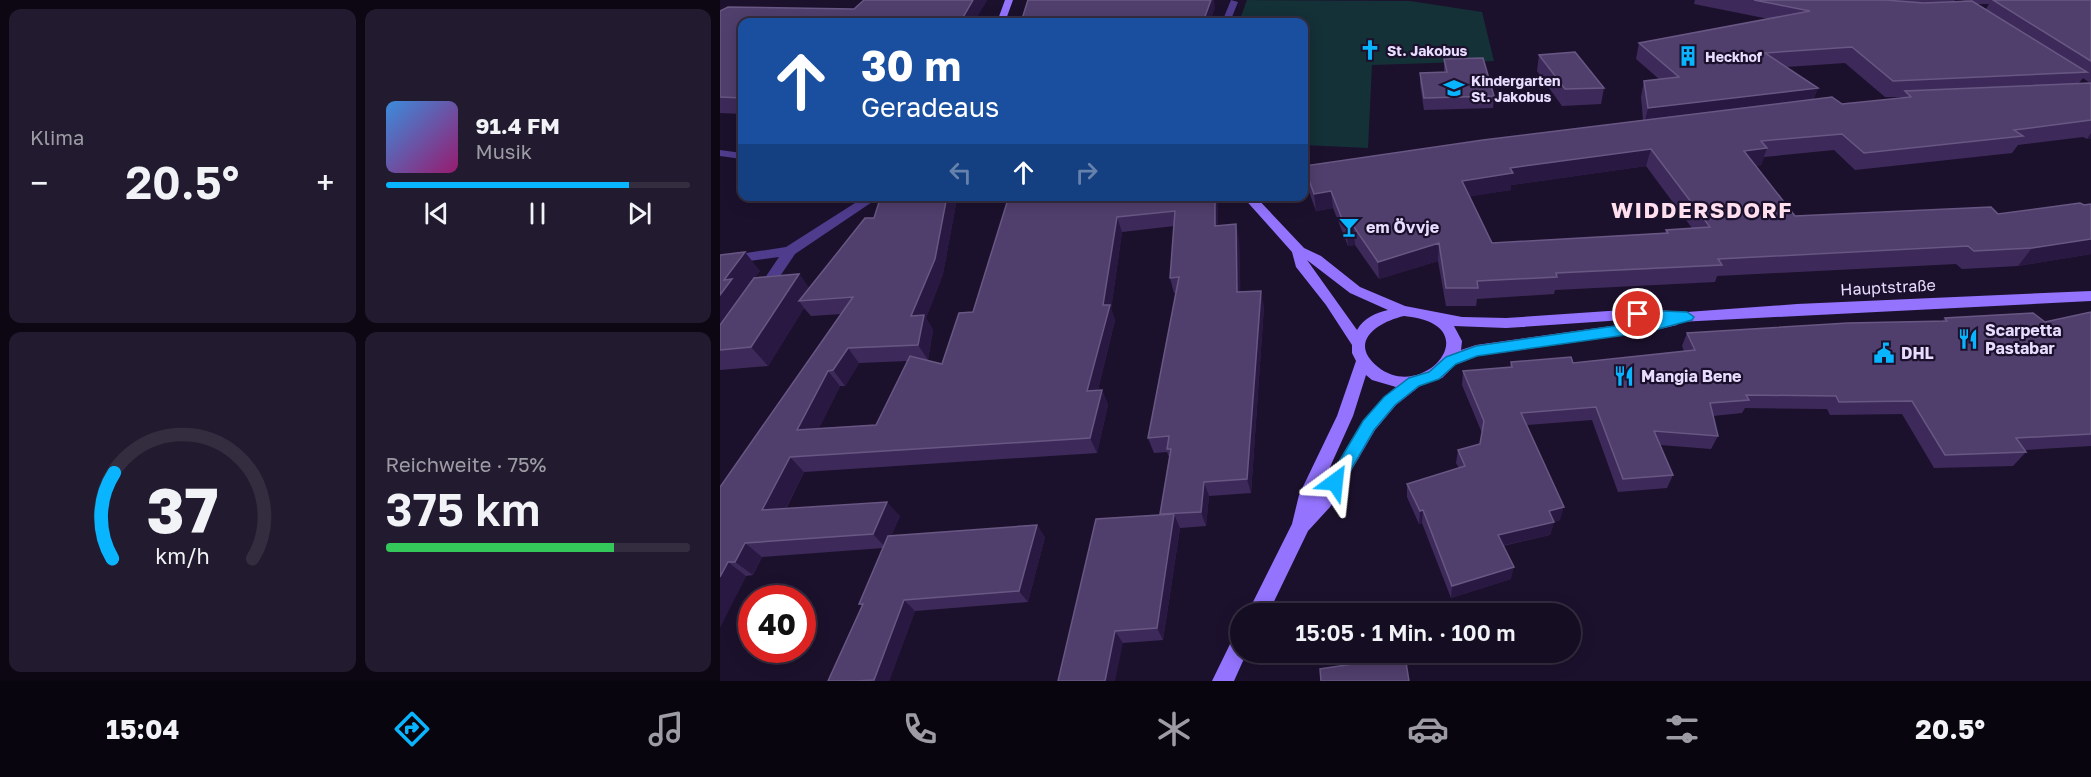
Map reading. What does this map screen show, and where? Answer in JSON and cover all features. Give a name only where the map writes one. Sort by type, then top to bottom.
[{"type":"street","points":[[1002,18],[1009,0]]},
{"type":"street","points":[[1228,18],[1234,2]]},
{"type":"street","points":[[720,153],[738,155]]},
{"type":"street","points":[[752,307],[790,251],[867,201]]},
{"type":"street","points":[[1253,201],[1299,251],[1316,259],[1355,290],[1404,311],[1432,317],[1443,323],[1452,336],[1454,352],[1451,360],[1434,375],[1414,382],[1389,401],[1369,425],[1324,501],[1301,525]]},
{"type":"street","points":[[720,261],[790,251]]},
{"type":"street","points":[[1299,251],[1301,264],[1331,302],[1357,341],[1358,356],[1362,363],[1386,380],[1414,382]]},
{"type":"street","name":"Hauptstraße","points":[[1432,317],[1461,322],[1506,323],[1638,314],[1687,317],[1797,309],[2091,296]]},
{"type":"street","points":[[1357,341],[1366,326],[1373,320],[1404,311]]},
{"type":"street","name":"Hauptstraße","points":[[1451,360],[1476,351],[1647,327],[1687,317]]},
{"type":"street","points":[[1262,603],[1301,525],[1308,495],[1345,416],[1362,363]]},
{"type":"street","points":[[1222,681],[1231,663]]},
{"type":"green space","points":[[1247,0],[1410,1],[1482,12],[1494,61],[1372,65],[1368,148],[1308,145],[1308,18],[1240,18]]},
{"type":"building","points":[[864,0],[973,0],[963,18],[738,18],[738,98],[720,97],[720,11],[728,7],[854,9]]},
{"type":"building","points":[[1028,0],[1211,0],[1204,18],[1022,18]]},
{"type":"building","points":[[1754,0],[1885,0],[1924,3],[1972,1],[2087,72],[1893,81],[1852,47],[1765,53],[1818,88],[1648,108],[1644,81],[1679,77],[1639,43],[1810,11]]},
{"type":"building","points":[[1993,0],[2091,0],[2091,61]]},
{"type":"building","points":[[1575,52],[1604,88],[1565,89],[1539,55]]},
{"type":"building","points":[[1483,58],[1494,96],[1424,98],[1420,73],[1447,72],[1444,59]]},
{"type":"building","points":[[2091,83],[2091,120],[2014,130],[2023,136],[1864,153],[1842,134],[1761,141],[1767,148],[1744,151],[1795,216],[1991,207],[1998,214],[2080,203],[2091,204],[2091,239],[2032,248],[1974,251],[1968,246],[1718,259],[1722,265],[1556,273],[1557,277],[1477,281],[1478,288],[1446,288],[1439,243],[1378,262],[1354,227],[1346,229],[1331,191],[1314,194],[1308,177],[1308,165],[1483,140],[1832,97],[1842,104],[1911,97],[1905,91]],"holes":[[[1651,149],[1710,227],[1666,230],[1668,233],[1492,243],[1462,181],[1513,173],[1510,168]]]},
{"type":"building","points":[[879,201],[946,201],[935,259],[911,316],[924,315],[918,345],[848,348],[833,370],[828,371],[797,430],[876,425],[910,356],[942,364],[959,313],[973,312],[1007,201],[1215,201],[1215,226],[1236,224],[1237,292],[1261,291],[1247,479],[1204,482],[1201,512],[1160,514],[1171,449],[1167,449],[1169,436],[1148,438],[1179,277],[1170,278],[1175,211],[1117,217],[1103,305],[1110,305],[1087,391],[1102,390],[1090,438],[790,457],[762,510],[887,502],[873,534],[745,543],[735,562],[728,562],[720,577],[720,487],[853,297],[799,301],[865,218],[874,218]]},
{"type":"building","points":[[745,252],[724,280],[732,279],[720,295],[720,255]]},
{"type":"building","points":[[799,274],[751,347],[720,350],[720,325],[754,278]]},
{"type":"building","points":[[2091,312],[2091,434],[2016,438],[2026,452],[1945,455],[1912,401],[1839,402],[1836,396],[1746,395],[1749,400],[1710,403],[1718,436],[1654,431],[1673,475],[1623,479],[1596,407],[1521,413],[1564,507],[1549,511],[1554,522],[1498,535],[1514,567],[1452,586],[1423,510],[1420,511],[1407,484],[1465,466],[1458,450],[1480,444],[1484,421],[1463,371],[1512,367],[1511,362],[1571,357],[1573,363],[1695,350],[1687,333],[1848,323],[1947,321],[1945,318],[2033,313],[2045,322]]},
{"type":"building","points":[[1174,514],[1157,628],[1115,631],[1105,681],[1058,681],[1096,519]]},
{"type":"building","points":[[1037,525],[1019,591],[904,600],[874,680],[828,681],[863,604],[859,604],[888,536]]},
{"type":"building","points":[[1359,663],[1406,663],[1409,681],[1321,681],[1320,669]]},
{"type":"place","name":"St. Jakobus","points":[[1370,50]]},
{"type":"place","name":"Heckhof","points":[[1688,56]]},
{"type":"place","name":"Kindergarten St. Jakobus","points":[[1454,88]]},
{"type":"place","name":"em Övvje","points":[[1349,227]]},
{"type":"place","name":"Scarpetta Pastabar","points":[[1968,339]]},
{"type":"place","name":"DHL","points":[[1884,353]]},
{"type":"place","name":"Mangia Bene","points":[[1624,376]]},
{"type":"district","name":"WIDDERSDORF","points":[[1702,209]]},
{"type":"route","points":[[1335,482],[1369,425],[1389,401],[1414,382],[1444,369],[1451,360],[1476,351],[1647,327],[1687,317],[1638,314]]}]
